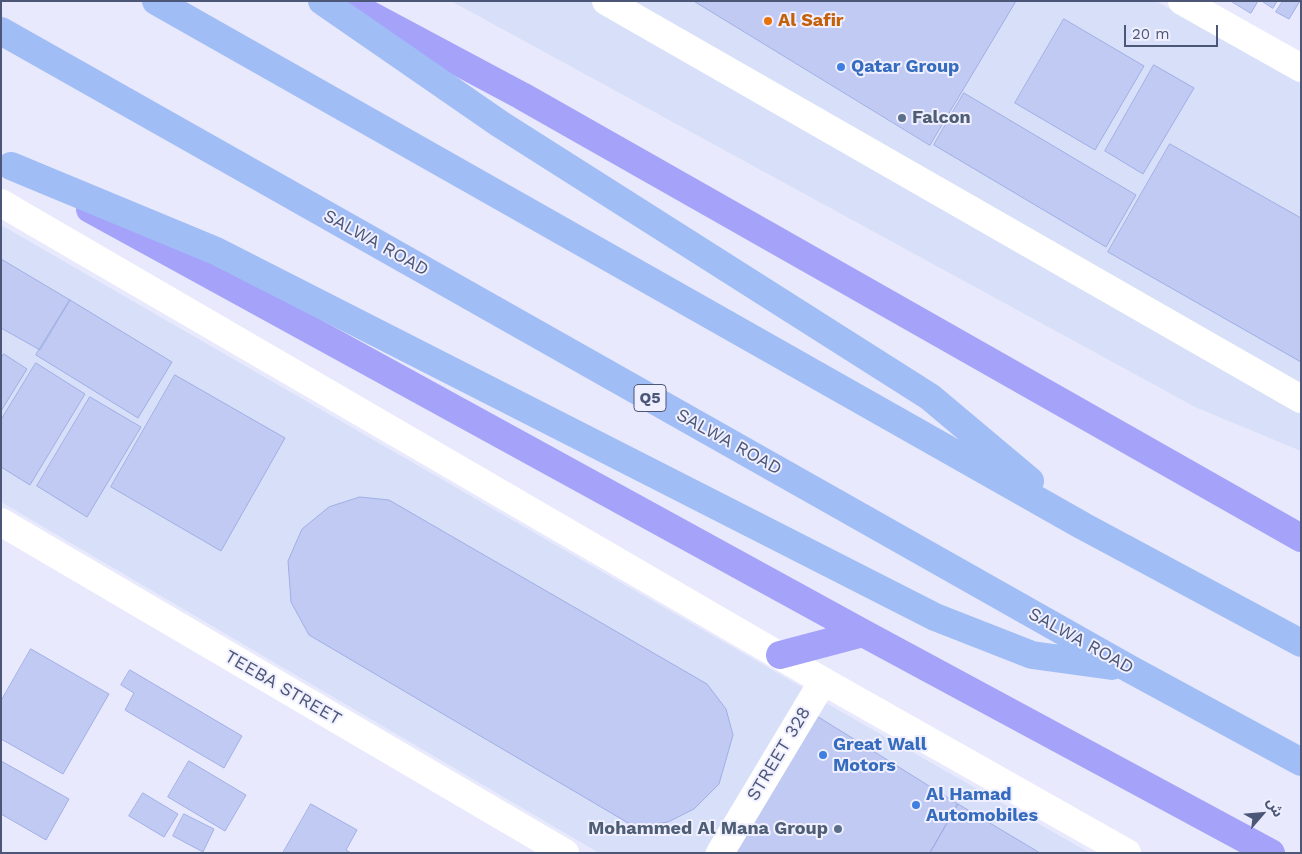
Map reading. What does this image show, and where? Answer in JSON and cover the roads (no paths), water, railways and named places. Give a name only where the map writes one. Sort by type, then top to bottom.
[{"type":"highway","points":[[156,1],[1083,526],[1301,643]]},
{"type":"highway","points":[[322,1],[500,124],[930,398],[1083,526]]},
{"type":"highway","name":"SALWA ROAD","points":[[1,31],[1128,668],[1301,762]]},
{"type":"highway","points":[[6,163],[216,251],[935,617],[1032,655],[1128,668]]},
{"type":"main road","points":[[344,1],[522,96],[1297,534]]},
{"type":"main road","points":[[6,163],[863,633],[1271,853]]},
{"type":"main road","points":[[780,655],[863,633]]},
{"type":"street","points":[[606,1],[1301,399]]},
{"type":"street","points":[[1182,1],[1301,68]]},
{"type":"street","points":[[1,203],[823,680],[1127,853]]},
{"type":"street","name":"TEEBA STREET","points":[[1,522],[565,853]]},
{"type":"street","name":"STREET 328","points":[[720,853],[823,680]]},
{"type":"place","name":"Al Safir","points":[[768,21]]},
{"type":"place","name":"Qatar Group","points":[[841,67]]},
{"type":"place","name":"Falcon","points":[[902,118]]},
{"type":"place","name":"Great Wall Motors","points":[[823,755]]},
{"type":"place","name":"Al Hamad Automobiles","points":[[916,805]]},
{"type":"place","name":"Mohammed Al Mana Group","points":[[838,829]]}]
